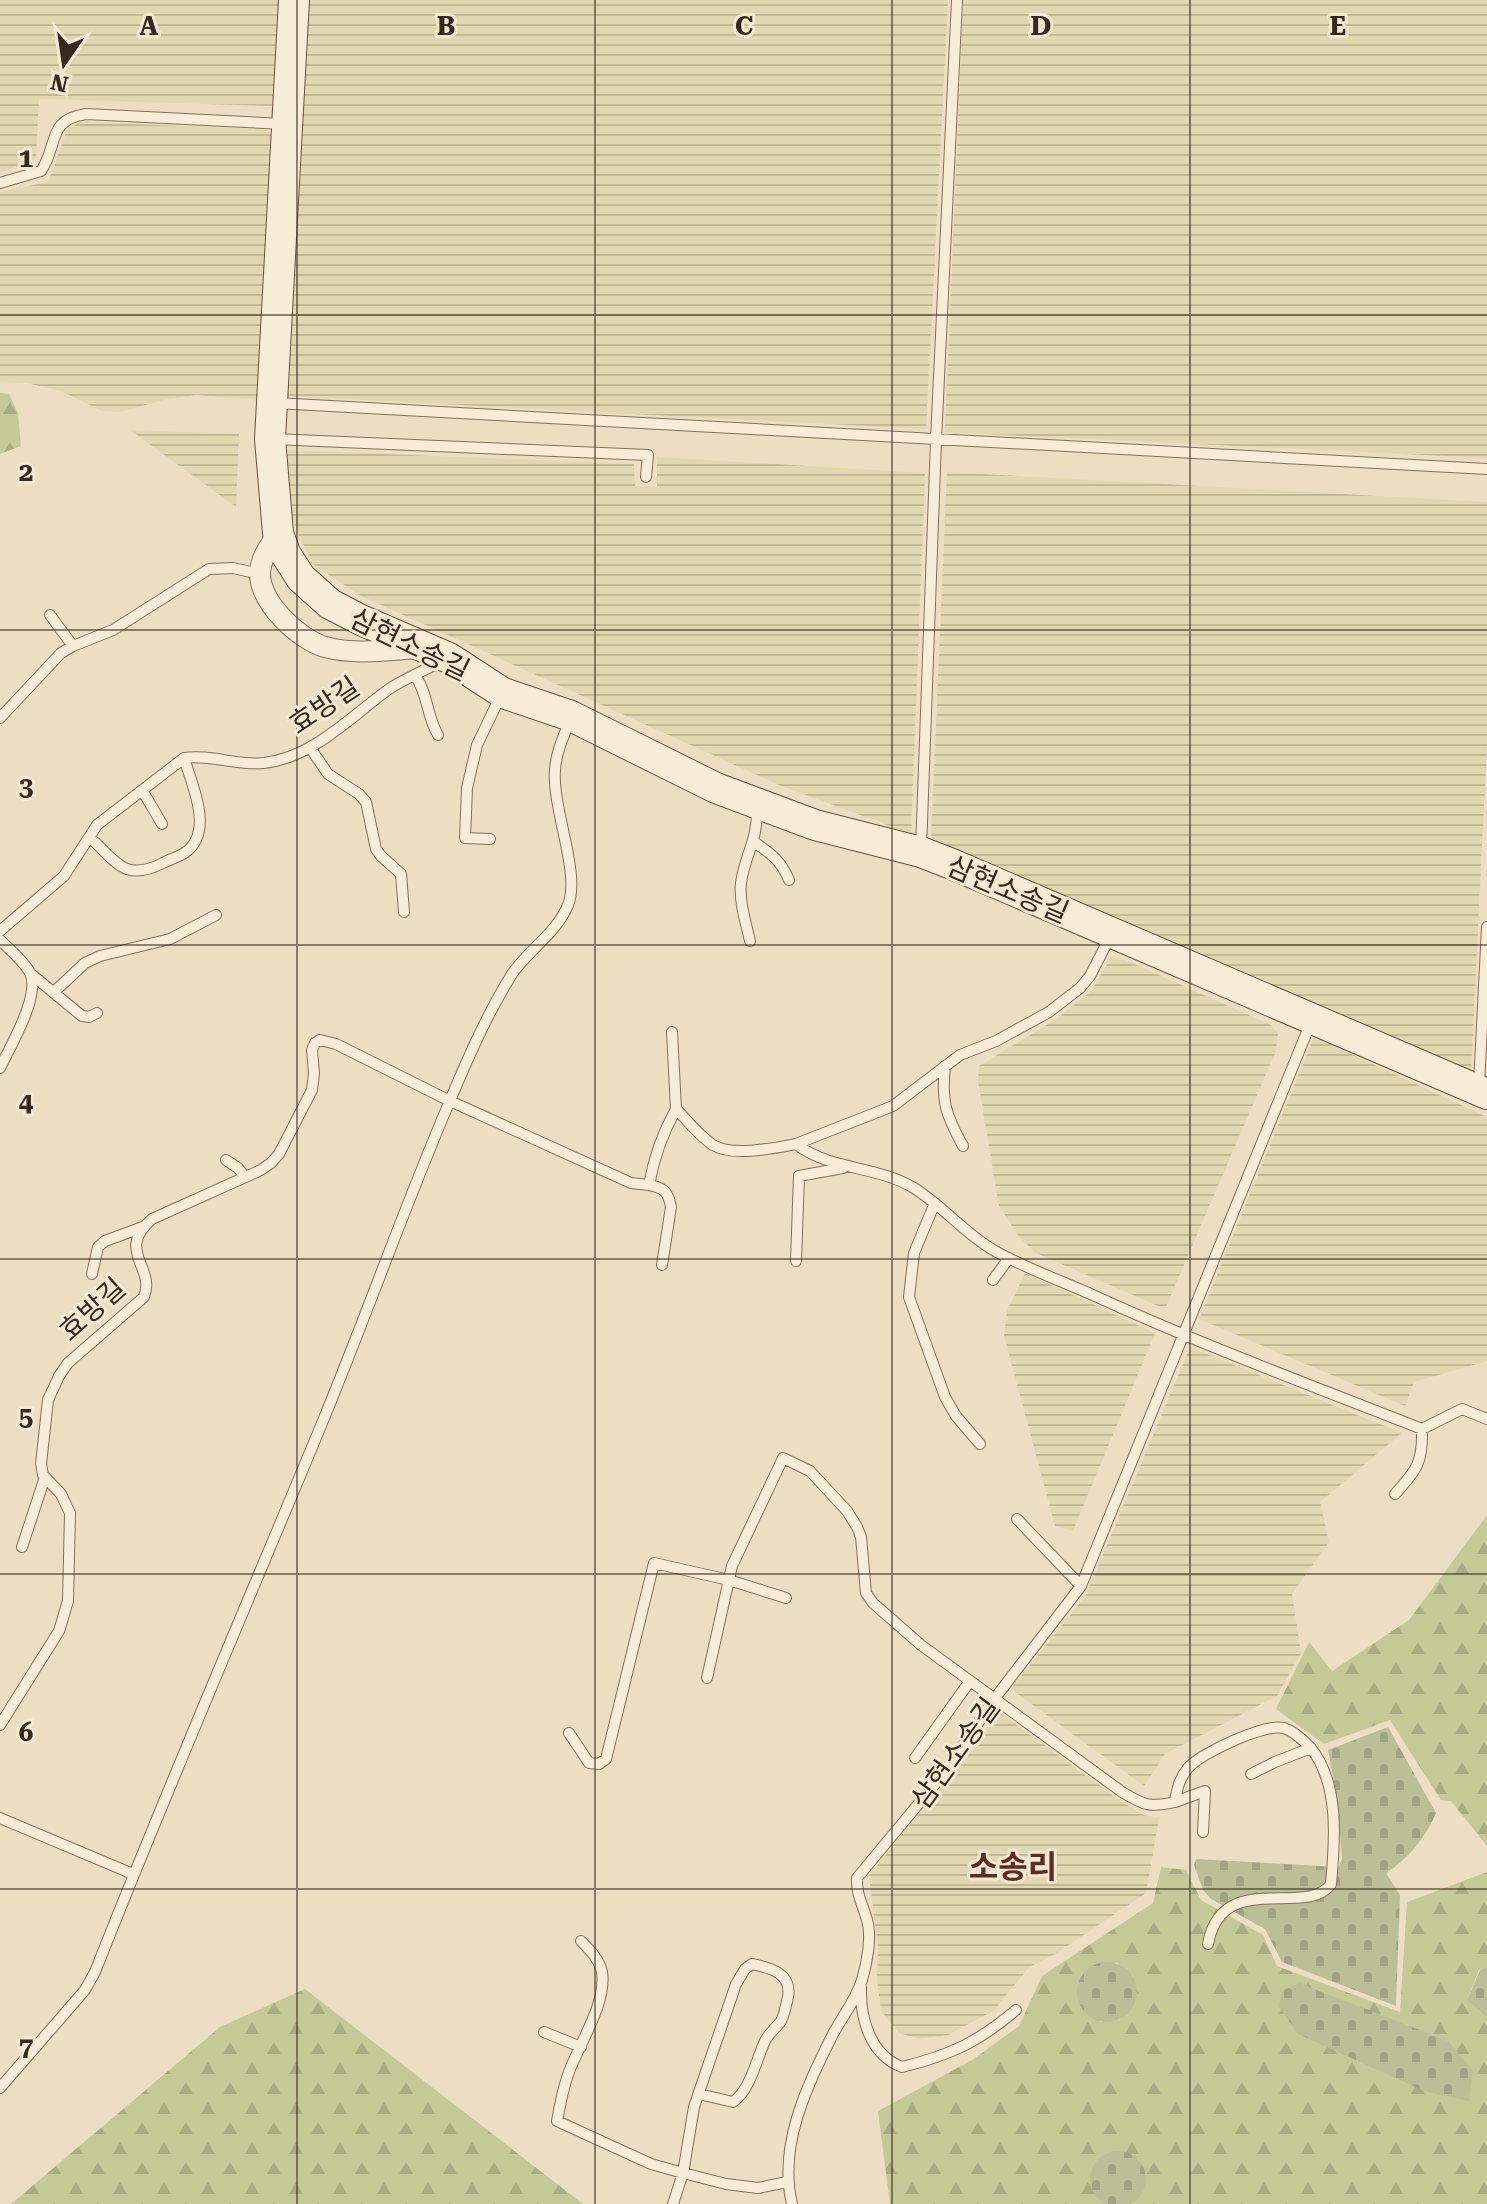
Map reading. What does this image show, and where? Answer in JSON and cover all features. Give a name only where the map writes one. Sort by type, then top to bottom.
[{"type":"street","name":"삼현소송길","points":[[294,0],[270,439],[278,533],[285,553],[301,578],[330,604],[430,660],[503,693],[571,716],[716,788],[815,825],[921,852],[1483,1092]]},
{"type":"street","points":[[278,533],[266,551],[260,574],[262,590],[290,626],[324,646],[430,660]]},
{"type":"lane","points":[[921,852],[936,440],[957,0]]},
{"type":"lane","points":[[0,183],[41,171],[59,127],[73,116],[86,114],[286,124]]},
{"type":"lane","points":[[273,403],[1487,469]]},
{"type":"lane","points":[[270,439],[648,455],[646,477]]},
{"type":"lane","points":[[0,718],[61,653],[113,630],[209,569],[233,568],[260,574]]},
{"type":"lane","points":[[50,615],[73,646]]},
{"type":"lane","points":[[430,660],[424,689],[430,706],[430,721],[438,735]]},
{"type":"lane","name":"효방길","points":[[184,758],[201,756],[231,762],[264,763],[311,749],[430,660]]},
{"type":"lane","points":[[490,839],[465,838],[467,788],[477,745],[503,693]]},
{"type":"lane","points":[[0,2088],[85,1990],[95,1972],[133,1874],[321,1427],[450,1101],[485,1024],[513,974],[552,929],[570,900],[571,884],[556,799],[555,770],[571,716]]},
{"type":"lane","points":[[311,749],[328,774],[366,802],[376,849],[401,874],[404,912]]},
{"type":"lane","points":[[0,931],[64,876],[89,837],[97,825],[184,758],[200,828],[186,852],[155,867],[137,871],[120,865],[89,837]]},
{"type":"lane","points":[[142,790],[162,824]]},
{"type":"lane","points":[[750,941],[740,891],[744,868],[754,842],[757,805]]},
{"type":"lane","points":[[754,842],[777,857],[789,880]]},
{"type":"lane","points":[[54,992],[85,963],[100,956],[170,939],[216,915]]},
{"type":"lane","points":[[1483,1092],[1487,927]]},
{"type":"lane","points":[[676,1109],[714,1146],[726,1150],[796,1144],[893,1106],[960,1055],[996,1041],[1065,1001],[1090,976],[1112,934]]},
{"type":"lane","points":[[0,940],[31,974],[82,1016],[97,1013]]},
{"type":"lane","points":[[0,1068],[28,1008],[32,994],[31,974]]},
{"type":"lane","name":"삼현소송길","points":[[792,2204],[787,2182],[795,2124],[803,2099],[862,1981],[869,1937],[868,1923],[856,1890],[857,1878],[945,1772],[995,1698],[1081,1586],[1312,1020]]},
{"type":"lane","points":[[649,1185],[664,1130],[676,1109],[672,1032]]},
{"type":"lane","points":[[92,1274],[98,1247],[105,1241],[143,1227],[152,1219],[261,1170],[279,1154],[312,1090],[312,1050],[320,1040],[336,1044],[613,1177],[661,1187],[671,1207],[662,1265]]},
{"type":"lane","points":[[945,1066],[943,1102],[946,1115],[963,1146]]},
{"type":"lane","points":[[796,1144],[815,1158],[894,1178],[915,1189],[974,1237],[1009,1258],[1184,1334],[1422,1429],[1462,1409],[1487,1419]]},
{"type":"lane","points":[[226,1160],[245,1177]]},
{"type":"lane","points":[[796,1261],[799,1176],[849,1167]]},
{"type":"lane","points":[[934,1205],[914,1253],[909,1297],[945,1397],[956,1416],[980,1444]]},
{"type":"lane","name":"효방길","points":[[45,1477],[41,1464],[52,1387],[68,1363],[144,1297],[146,1283],[135,1247],[143,1227]]},
{"type":"lane","points":[[993,1280],[1009,1258]]},
{"type":"lane","points":[[1395,1494],[1419,1466],[1422,1429]]},
{"type":"lane","points":[[707,1678],[732,1566],[783,1458],[810,1471],[847,1511],[857,1527],[861,1537],[866,1593],[873,1603],[921,1645],[1122,1792],[1145,1805],[1156,1806],[1205,1791],[1203,1832]]},
{"type":"lane","points":[[0,1725],[59,1631],[68,1601],[70,1513],[61,1494],[45,1477],[22,1547]]},
{"type":"lane","points":[[1017,1519],[1081,1586]]},
{"type":"lane","points":[[569,1733],[589,1763],[599,1764],[606,1759],[654,1563],[729,1580],[786,1598]]},
{"type":"lane","points":[[915,1758],[970,1681]]},
{"type":"lane","points":[[1175,1802],[1177,1786],[1190,1765],[1250,1734],[1271,1728],[1283,1728],[1297,1735],[1311,1748],[1324,1772],[1331,1802],[1334,1823],[1331,1884],[1327,1890],[1309,1895],[1244,1900],[1229,1906],[1216,1922],[1208,1944]]},
{"type":"lane","points":[[1251,1774],[1311,1748]]},
{"type":"lane","points":[[0,1818],[133,1874]]},
{"type":"lane","points":[[581,1941],[597,1958],[602,1973],[597,2002],[562,2093],[557,2121],[651,2164],[683,2173],[758,2188],[787,2182]]},
{"type":"lane","points":[[673,2204],[683,2173],[694,2107],[736,1984],[752,1964],[782,1974],[788,1979],[789,1988],[785,2013],[766,2038],[757,2065],[739,2098],[733,2102],[699,2094]]},
{"type":"lane","points":[[862,1981],[861,1997],[868,2033],[878,2051],[893,2064],[902,2067],[964,2047],[988,2033],[1016,2010]]},
{"type":"lane","points":[[544,2032],[581,2047]]},
{"type":"shaded area","points":[[0,0],[282,0],[275,106],[39,99],[36,159],[0,173]]},
{"type":"shaded area","points":[[304,0],[948,0],[926,429],[284,396]]},
{"type":"shaded area","points":[[963,0],[1487,0],[1487,458],[945,432]]},
{"type":"shaded area","points":[[80,122],[262,129],[269,132],[273,139],[261,400],[196,395],[119,412],[102,411],[61,391],[27,383],[0,384],[0,192],[48,182],[67,130]]},
{"type":"shaded area","points":[[130,430],[239,434],[236,507]]},
{"type":"shaded area","points":[[285,450],[634,464],[635,486],[657,487],[657,457],[925,473],[911,834],[779,785],[359,595],[313,564],[286,500]]},
{"type":"shaded area","points":[[947,472],[1487,502],[1487,744],[1471,1073],[931,840]]},
{"type":"shaded area","points":[[1111,957],[1123,959],[1269,1024],[1278,1033],[1276,1051],[1165,1309],[1036,1253],[1020,1238],[999,1206],[978,1081],[979,1066],[1058,1018],[1092,990]]},
{"type":"shaded area","points":[[1314,1037],[1487,1117],[1487,1361],[1414,1382],[1405,1406],[1199,1319]]},
{"type":"shaded area","points":[[1025,1273],[1155,1333],[1073,1531],[1055,1526],[1004,1336],[1007,1311]]},
{"type":"shaded area","points":[[1190,1347],[1402,1433],[1320,1502],[1329,1542],[1292,1594],[1301,1653],[1277,1696],[1165,1754],[1144,1786],[1011,1689],[1086,1595]]},
{"type":"shaded area","points":[[999,1712],[1122,1802],[1144,1815],[1159,1818],[1146,1893],[1057,1953],[1029,1967],[993,2011],[948,2035],[919,2039],[899,2033],[881,2011],[877,1979],[878,1948],[869,1876]]},
{"type":"green space","points":[[0,393],[9,394],[18,413],[21,446],[0,454]]},
{"type":"green space","points":[[1487,1515],[1487,1846],[1451,1801],[1441,1800],[1390,1720],[1324,1744],[1276,1709],[1309,1642],[1332,1671],[1409,1620]]},
{"type":"green space","points":[[1388,1727],[1436,1813],[1416,1847],[1386,1873],[1400,1895],[1396,2006],[1282,1962],[1265,1929],[1211,1899],[1203,1890],[1194,1865],[1196,1859],[1339,1867],[1342,1858],[1337,1798],[1328,1750]]},
{"type":"green space","points":[[1161,1867],[1186,1870],[1201,1900],[1263,1935],[1277,1966],[1400,2012],[1407,1902],[1487,1872],[1487,1967],[1479,1970],[1467,2000],[1487,2018],[1487,2204],[1131,2204],[1134,2203],[1099,2200],[1106,2204],[890,2204],[878,2111],[972,2060],[1019,2026],[1042,1976],[1153,1903]],"holes":[[[1117,1963],[1133,1976],[1120,2020],[1100,2022],[1081,1976],[1097,1964]]]},
{"type":"green space","points":[[1107,1962],[1129,1970],[1137,1992],[1129,2014],[1107,2022],[1085,2014],[1077,1992],[1085,1970]]},
{"type":"green space","points":[[1487,1967],[1487,2018],[1467,2000],[1480,1970]]},
{"type":"green space","points":[[1299,1983],[1448,2041],[1473,2071],[1469,2101],[1424,2091],[1298,2034],[1279,2006],[1282,1991]]},
{"type":"green space","points":[[305,1989],[583,2204],[11,2204],[220,2027]]},
{"type":"green space","points":[[1118,2151],[1138,2159],[1146,2179],[1138,2199],[1118,2207],[1098,2199],[1090,2179],[1098,2159]]},
{"type":"district","name":"소송리","points":[[1013,1867]]}]
